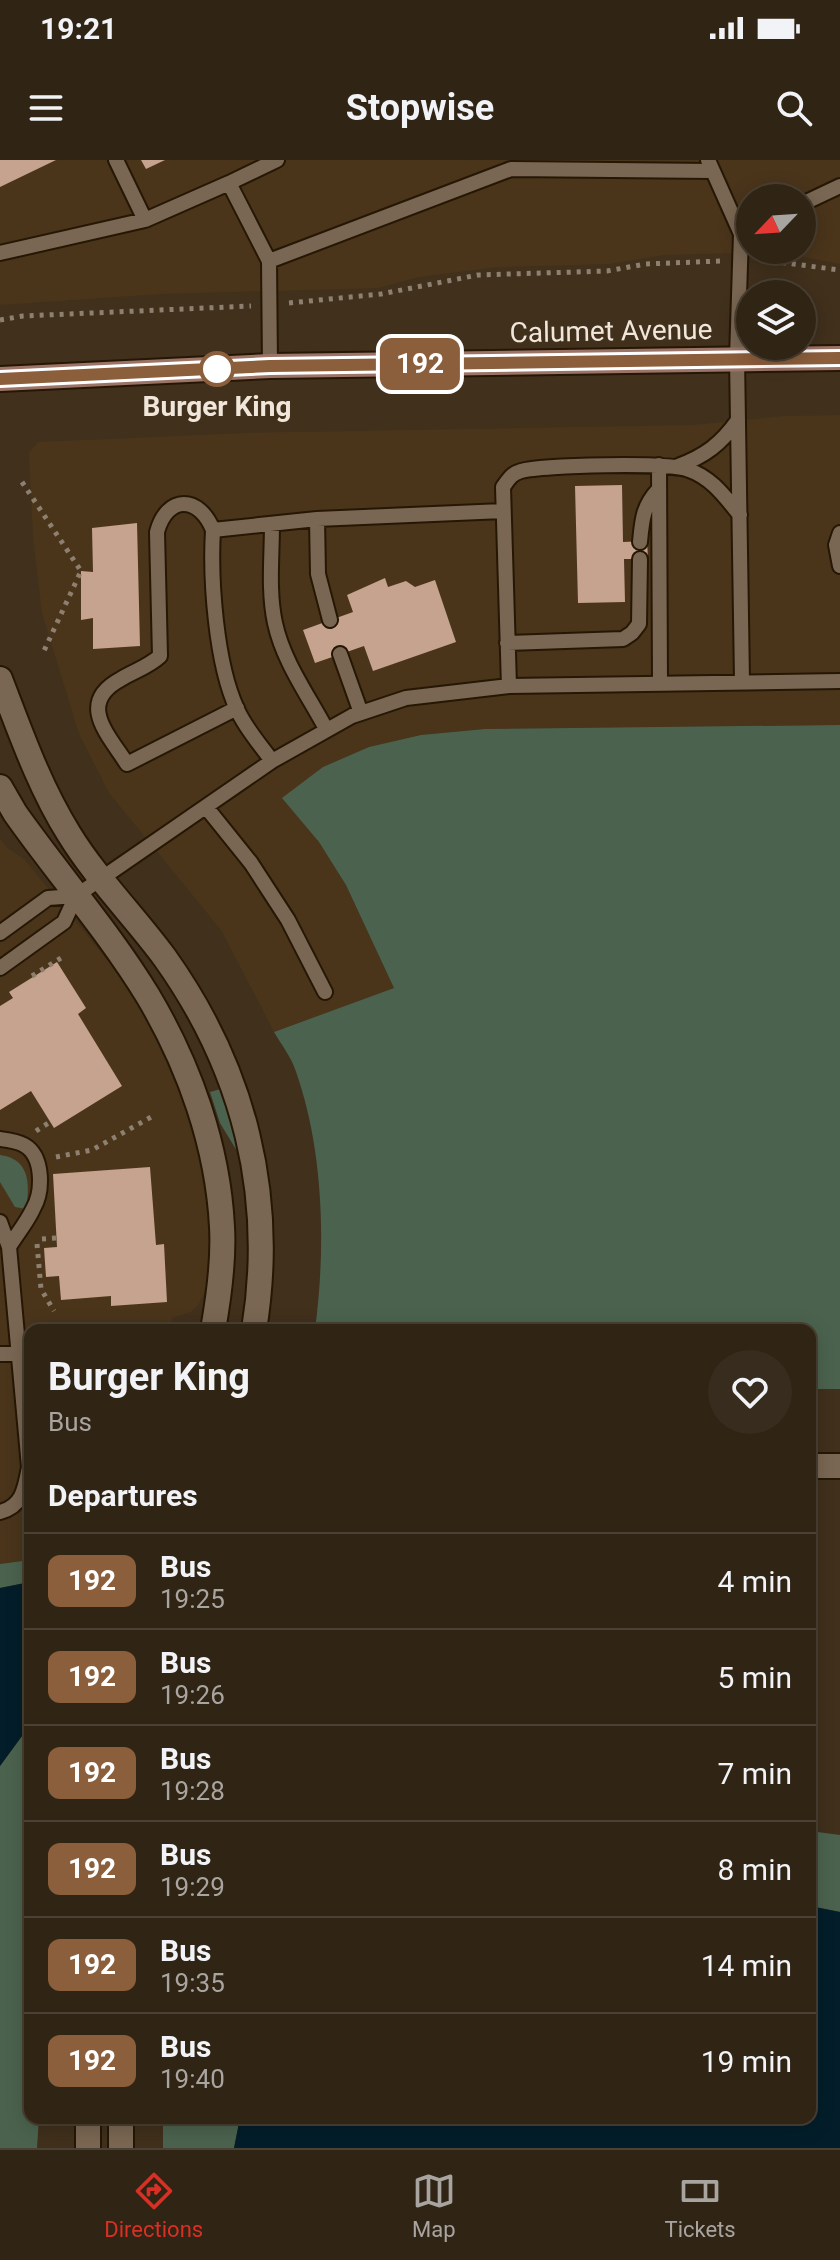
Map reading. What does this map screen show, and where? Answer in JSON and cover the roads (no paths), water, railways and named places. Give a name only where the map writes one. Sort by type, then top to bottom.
[{"type":"main road","name":"Calumet Avenue","points":[[0,379],[270,366],[736,358]]},
{"type":"main road","name":"Calumet Avenue","points":[[816,358],[840,358]]},
{"type":"street","points":[[0,679],[33,763],[68,832],[185,987],[231,1078],[252,1156],[261,1223],[260,1292],[255,1324]]},
{"type":"street","points":[[0,787],[15,813],[148,996],[174,1044],[191,1085],[216,1174],[222,1228],[214,1324]]},
{"type":"street","points":[[816,1466],[840,1466]]},
{"type":"street","points":[[88,2124],[88,2148]]},
{"type":"street","points":[[121,2124],[121,2148]]},
{"type":"lane","points":[[116,160],[145,220]]},
{"type":"lane","points":[[0,253],[145,220],[277,160]]},
{"type":"lane","points":[[269,261],[509,164],[710,166],[736,214]]},
{"type":"lane","points":[[229,183],[269,261],[270,366]]},
{"type":"lane","points":[[816,197],[840,186]]},
{"type":"lane","points":[[737,360],[742,681]]},
{"type":"lane","points":[[677,466],[707,454],[724,440],[738,420]]},
{"type":"lane","points":[[659,465],[660,683]]},
{"type":"lane","points":[[509,686],[503,487],[512,474],[524,470],[677,466],[707,479],[740,515]]},
{"type":"lane","points":[[640,542],[642,515],[648,501],[658,490]]},
{"type":"lane","points":[[237,708],[127,764],[102,725],[97,711],[97,702],[105,690],[160,656],[157,532],[162,516],[170,507],[181,504],[195,506],[207,515],[213,530],[213,597],[231,695],[272,761]]},
{"type":"lane","points":[[213,530],[317,519],[503,511]]},
{"type":"lane","points":[[317,519],[318,574],[330,620]]},
{"type":"lane","points":[[272,524],[271,595],[275,626],[288,662],[326,729]]},
{"type":"lane","points":[[840,533],[836,545],[840,566]]},
{"type":"lane","points":[[507,643],[623,639],[639,624],[640,559]]},
{"type":"lane","points":[[340,654],[361,713]]},
{"type":"lane","points":[[0,968],[64,922],[76,896],[272,761],[326,729],[361,713],[406,698],[509,686],[840,681]]},
{"type":"lane","points":[[206,807],[259,874],[288,920],[325,992]]},
{"type":"lane","points":[[0,933],[48,898],[76,896]]},
{"type":"lane","points":[[0,1139],[25,1145],[33,1153],[40,1181],[33,1210],[9,1247]]},
{"type":"lane","points":[[0,1222],[9,1247],[24,1346]]},
{"type":"lane","points":[[0,1354],[24,1353]]},
{"type":"lane","points":[[0,1512],[12,1509],[24,1494]]},
{"type":"water","points":[[24,1583],[24,1733],[0,1766],[0,1588]]},
{"type":"water","points":[[816,1907],[840,1912],[840,2148],[234,2148],[239,2124],[816,2124]]},
{"type":"place","name":"Burger King","points":[[217,369]]}]
